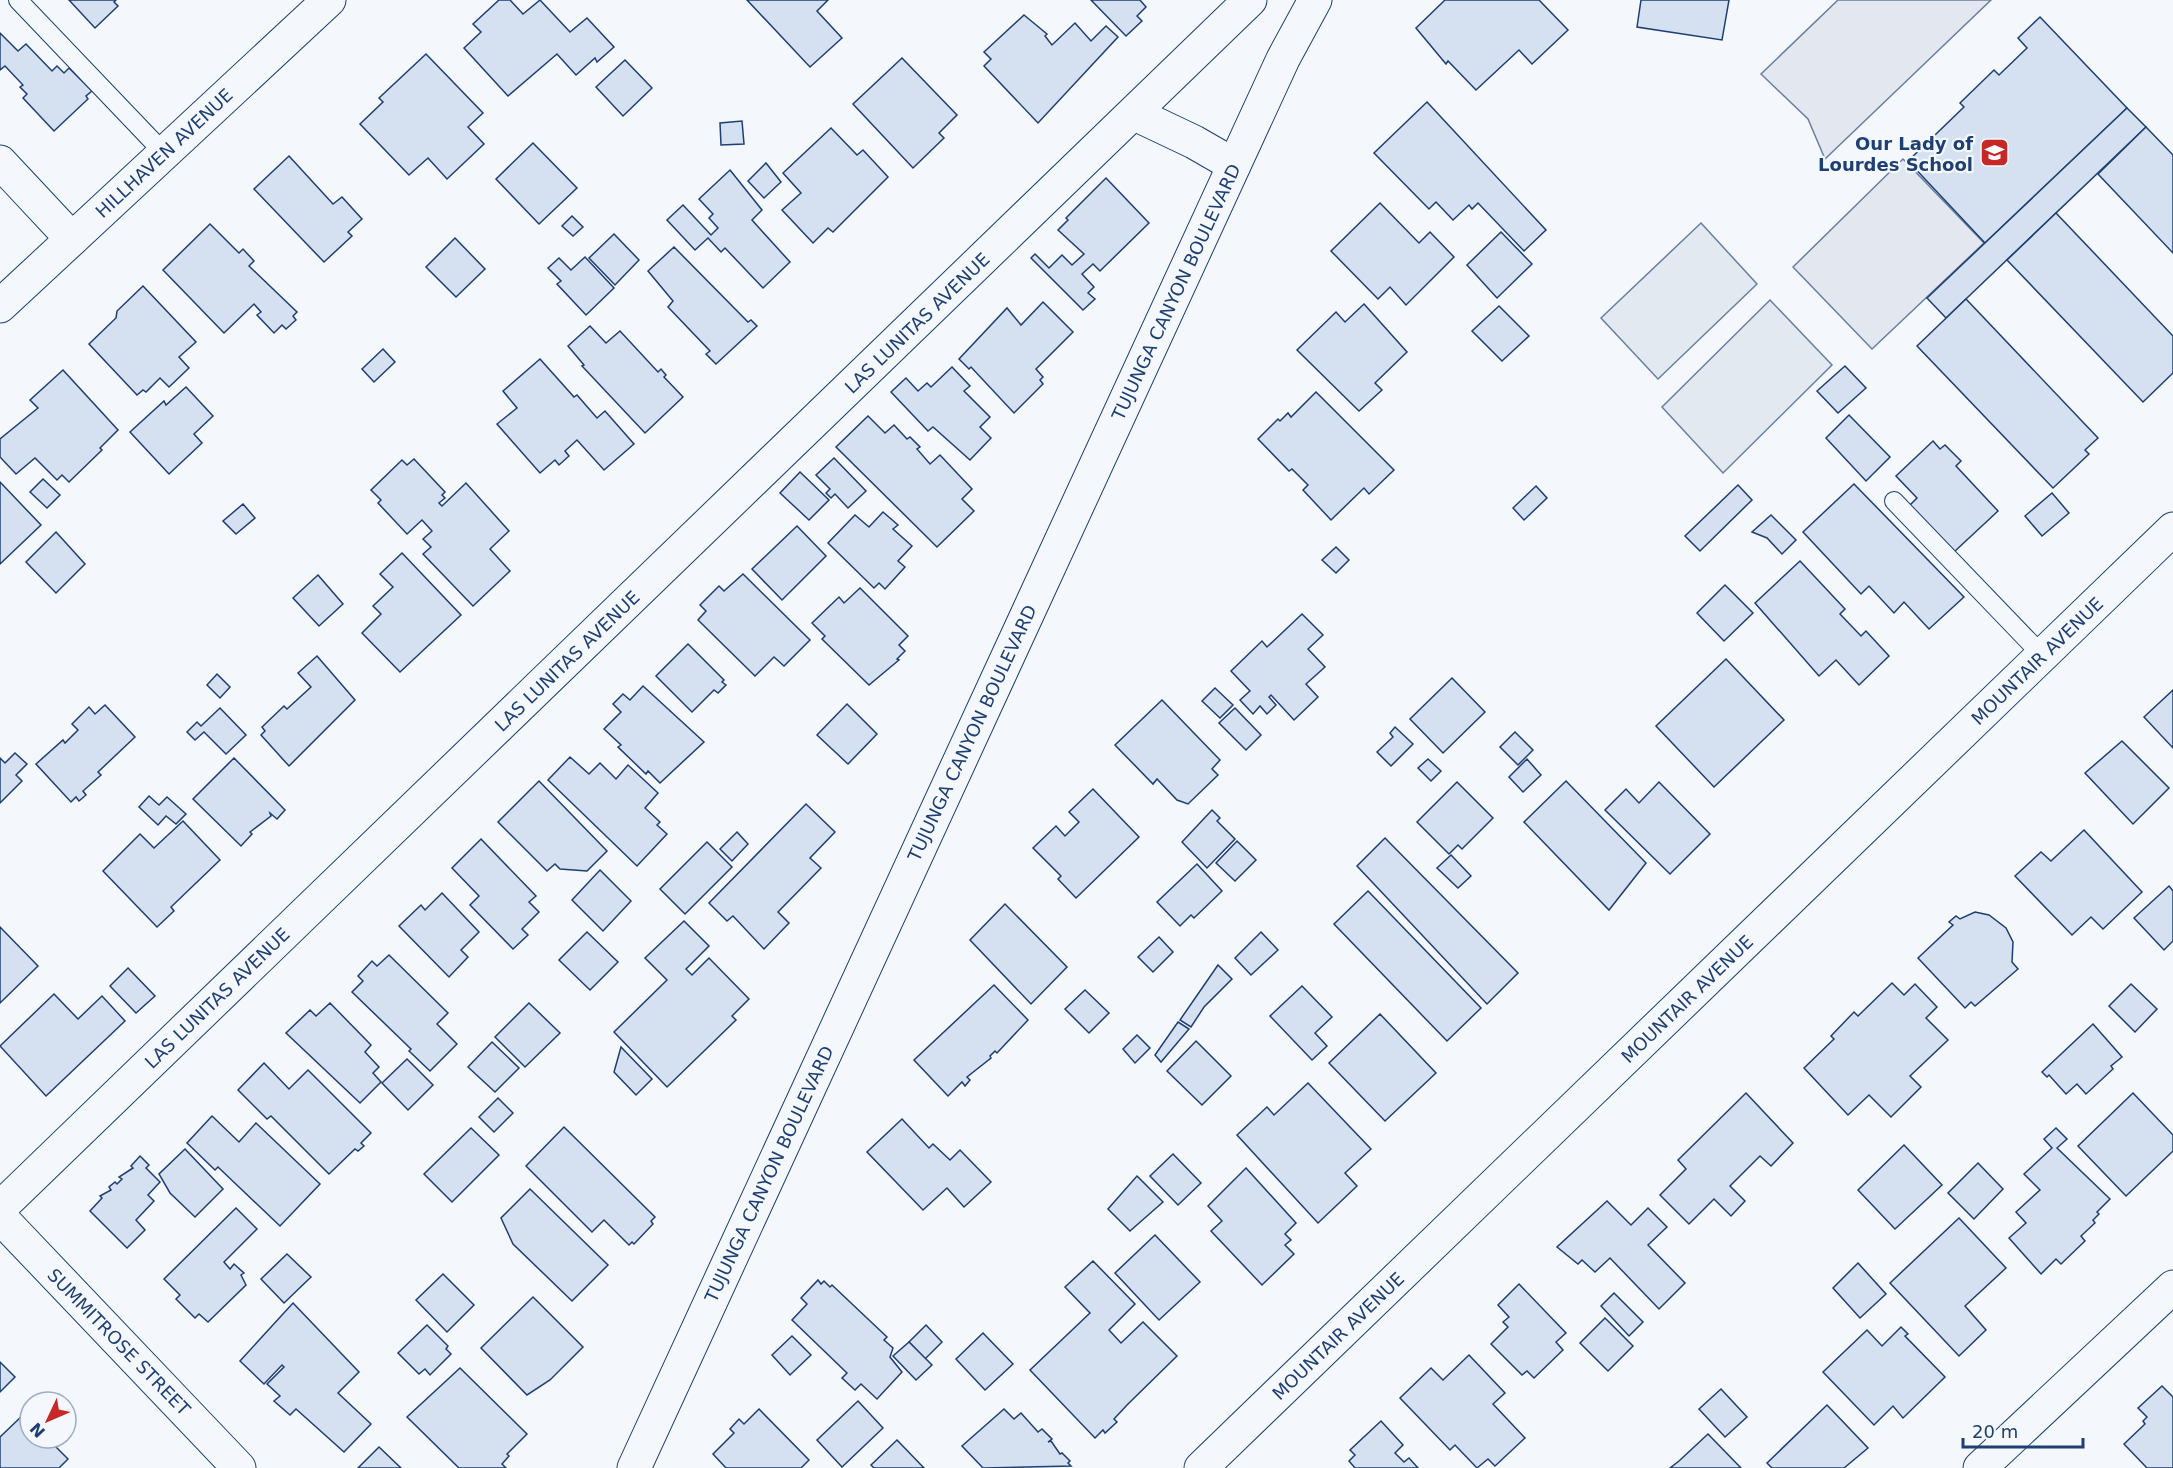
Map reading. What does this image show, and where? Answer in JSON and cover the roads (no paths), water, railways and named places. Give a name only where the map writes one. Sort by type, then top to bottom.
[{"type":"street","name":"HILLHAVEN AVENUE","points":[[0,306],[329,0]]},
{"type":"street","name":"LAS LUNITAS AVENUE","points":[[0,1208],[1135,114],[1250,0]]},
{"type":"street","name":"TUJUNGA CANYON BOULEVARD","points":[[634,1468],[1283,59],[1315,0]]},
{"type":"street","points":[[1135,114],[1194,142],[1234,165]]},
{"type":"street","points":[[0,162],[72,239]]},
{"type":"street","name":"MOUNTAIR AVENUE","points":[[1201,1468],[2173,529]]},
{"type":"street","name":"SUMMITROSE STREET","points":[[0,1217],[234,1466]]},
{"type":"street","points":[[1980,1468],[2173,1287]]},
{"type":"lane","points":[[18,0],[164,153]]},
{"type":"lane","points":[[1894,501],[2042,655]]},
{"type":"place","name":"Our Lady of Lourdes School","points":[[1994,153]]}]
